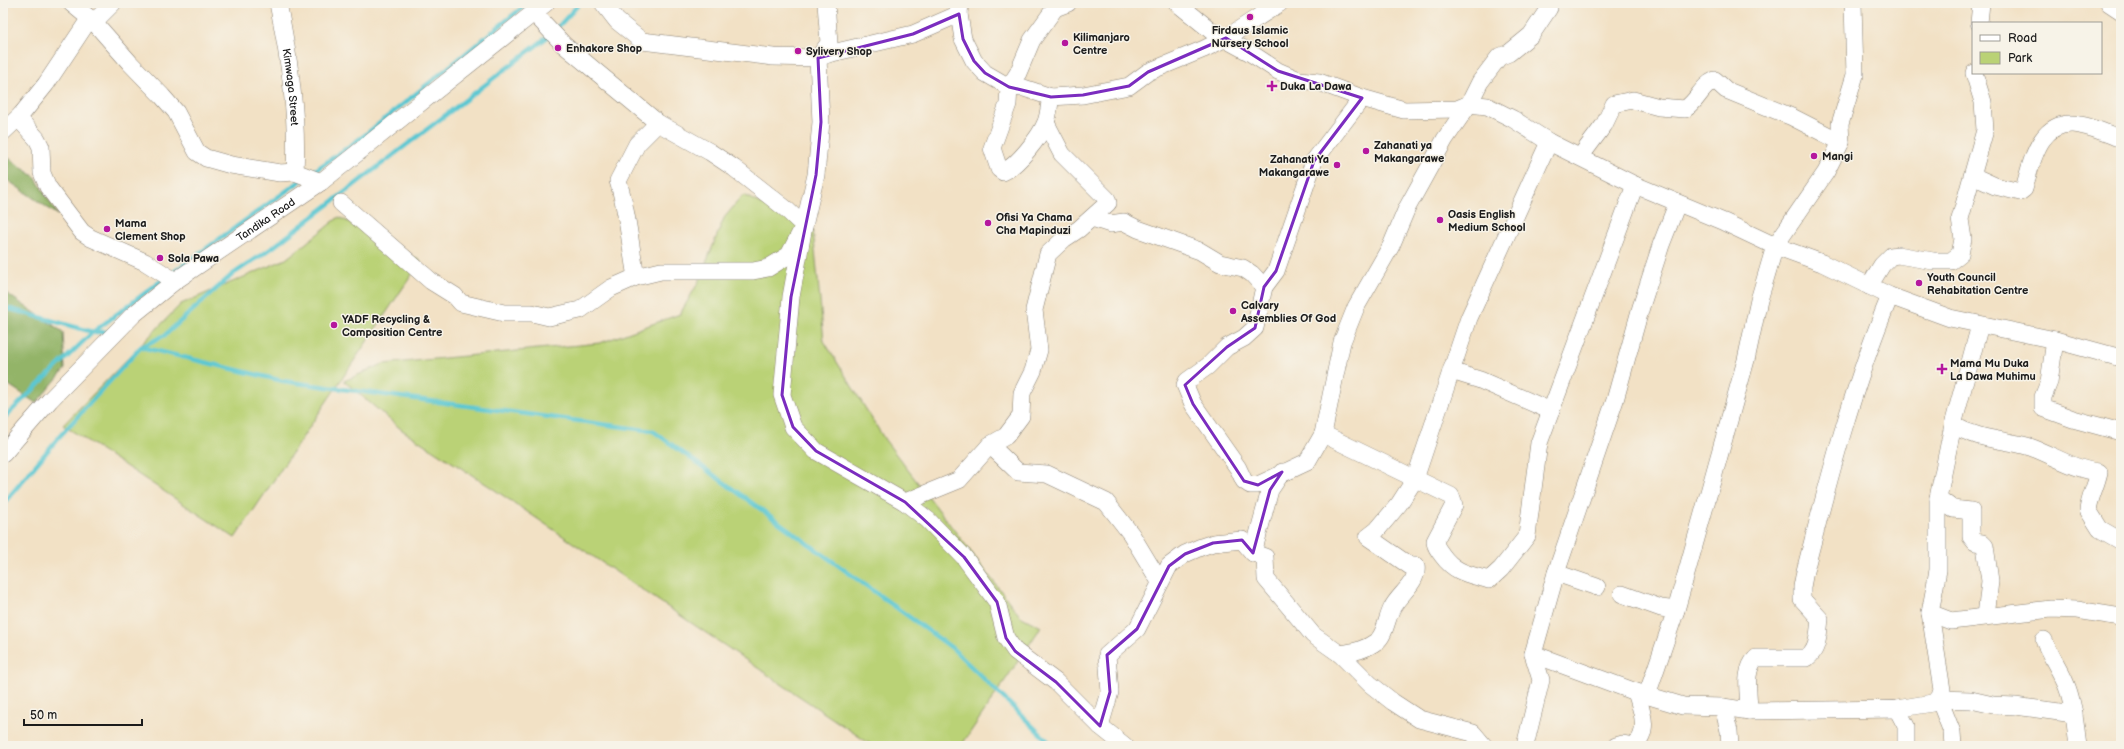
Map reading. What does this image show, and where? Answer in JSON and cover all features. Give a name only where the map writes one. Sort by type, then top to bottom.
[{"type":"street","points":[[71,3],[92,20],[171,107],[197,152],[206,158],[231,165],[280,173],[295,172],[321,182]]},
{"type":"street","points":[[3,132],[21,115],[46,84],[92,20],[113,3]]},
{"type":"street","name":"Kimwaga Street","points":[[278,3],[290,67],[296,153],[295,172]]},
{"type":"street","points":[[603,3],[617,21],[642,41],[772,57],[818,58],[828,54],[913,34],[960,8],[963,39],[974,61],[985,73],[1009,87],[1024,88],[1051,97],[1083,95],[1130,86],[1148,72],[1204,49],[1226,38],[1280,3]]},
{"type":"street","points":[[826,3],[829,43],[818,58],[821,122],[816,175],[804,226],[791,296],[782,395],[793,426],[816,452],[905,502],[928,520],[964,557],[997,602],[1006,638],[1015,650],[1056,682],[1100,726],[1125,746]]},
{"type":"street","points":[[1051,97],[1046,123],[1026,151],[1010,169],[1002,172],[999,169],[992,148],[1008,104],[1009,87],[1018,73],[1032,40],[1055,8],[1068,3]]},
{"type":"street","points":[[1177,3],[1214,33],[1226,38],[1278,71],[1299,80],[1319,82],[1362,98],[1404,110],[1457,109],[1470,104],[1487,106],[1513,119],[1549,142],[1635,186],[1724,222],[1775,246],[1822,263],[1890,296],[1950,318],[2055,340],[2121,358]]},
{"type":"street","points":[[1362,98],[1314,161],[1276,271],[1264,286],[1255,328],[1244,338],[1227,347],[1208,366],[1187,381],[1185,385],[1192,404],[1238,468],[1244,481],[1250,485],[1258,485],[1282,472],[1307,462],[1323,434],[1342,342],[1356,307],[1391,246],[1407,208],[1433,160],[1470,104],[1480,82],[1499,57],[1509,53],[1531,34],[1550,8],[1548,3]]},
{"type":"street","points":[[1616,746],[1623,744],[1634,746],[1637,743],[1645,724],[1642,693],[1676,610],[1746,360],[1759,300],[1775,246],[1826,172],[1841,142],[1840,124],[1855,75],[1853,3]]},
{"type":"street","points":[[1979,22],[1981,3]]},
{"type":"street","points":[[2109,3],[2121,11]]},
{"type":"street","points":[[540,8],[564,45],[658,123],[710,152],[734,168],[786,209],[804,226]]},
{"type":"street","name":"Tandika Road","points":[[3,454],[50,400],[98,350],[133,316],[174,281],[321,182],[540,8]]},
{"type":"street","points":[[1869,286],[1882,265],[1891,256],[1898,255],[1933,261],[1951,261],[1957,257],[1963,239],[1960,218],[1985,130],[1983,102],[1974,74]]},
{"type":"street","points":[[1580,157],[1604,125],[1614,104],[1633,100],[1659,106],[1686,109],[1696,102],[1707,83],[1715,80],[1726,90],[1792,117],[1841,142]]},
{"type":"street","points":[[21,115],[21,123],[37,139],[41,147],[42,173],[48,187],[82,232],[91,238],[145,262],[174,281]]},
{"type":"street","points":[[636,277],[627,229],[626,204],[618,181],[637,144],[658,123]]},
{"type":"street","points":[[905,502],[959,480],[990,445],[1006,436],[1021,416],[1022,393],[1033,371],[1039,350],[1034,310],[1048,254],[1108,203],[1108,201],[1062,154],[1046,123]]},
{"type":"street","points":[[1973,176],[1995,186],[2020,192],[2024,189],[2034,153],[2045,133],[2063,124],[2080,125],[2121,139]]},
{"type":"street","points":[[1340,654],[1360,651],[1378,640],[1392,606],[1401,597],[1416,572],[1416,566],[1410,566],[1368,537],[1378,530],[1398,504],[1415,478],[1469,318],[1549,142]]},
{"type":"street","points":[[1323,434],[1451,496],[1454,500],[1454,505],[1434,541],[1435,547],[1450,566],[1461,572],[1489,580],[1501,569],[1526,536],[1539,443],[1635,186]]},
{"type":"street","points":[[341,203],[431,280],[455,296],[460,303],[504,313],[532,313],[549,317],[580,310],[611,288],[636,277],[661,271],[752,271],[768,268],[789,255],[804,226]]},
{"type":"street","points":[[1525,746],[1541,680],[1533,654],[1556,573],[1615,400],[1656,259],[1677,204]]},
{"type":"street","points":[[1092,218],[1110,224],[1124,222],[1138,229],[1200,251],[1220,263],[1243,268],[1252,274],[1264,286]]},
{"type":"street","points":[[1749,711],[1748,672],[1750,663],[1756,658],[1807,658],[1813,654],[1816,648],[1820,619],[1802,599],[1802,587],[1805,571],[1839,445],[1871,343],[1890,296]]},
{"type":"street","points":[[1953,746],[1952,732],[1939,700],[1942,690],[1930,613],[1938,570],[1938,498],[1953,425],[1980,325]]},
{"type":"street","points":[[2055,340],[2049,382],[2043,397],[2043,408],[2073,419],[2121,432]]},
{"type":"street","points":[[1451,371],[1480,380],[1551,411]]},
{"type":"street","points":[[1953,425],[1968,434],[2027,447],[2054,456],[2083,470],[2099,472],[2097,484],[2090,495],[2088,510],[2100,529],[2121,541]]},
{"type":"street","points":[[990,445],[1018,472],[1047,474],[1106,502],[1131,534],[1160,582]]},
{"type":"street","points":[[1253,552],[1268,496],[1282,472]]},
{"type":"street","points":[[1938,498],[1953,509],[1971,511],[1973,540],[1982,543],[1985,546],[1990,581],[1986,616]]},
{"type":"street","points":[[1100,726],[1110,692],[1107,655],[1137,629],[1169,566],[1185,554],[1201,547],[1213,543],[1242,540],[1253,552],[1265,557],[1266,579],[1313,636],[1340,654],[1370,684],[1419,720],[1473,733],[1484,746]]},
{"type":"street","points":[[1556,573],[1598,587]]},
{"type":"street","points":[[1622,594],[1661,608],[1676,610]]},
{"type":"street","points":[[1930,613],[1951,620],[2051,609],[2077,610],[2121,617]]},
{"type":"street","points":[[2044,640],[2052,660],[2066,682],[2074,714],[2078,746]]},
{"type":"street","points":[[1533,654],[1642,693],[1684,706],[1723,707],[1749,711],[1897,709],[1932,703],[1939,700],[1971,700],[1993,705],[2015,706],[2074,714]]},
{"type":"street","points":[[1723,707],[1729,731],[1730,746]]},
{"type":"street","points":[[1897,709],[1906,726],[1906,746]]},
{"type":"highlighted area","points":[[959,14],[963,39],[974,61],[985,73],[1009,87],[1051,97],[1083,95],[1129,86],[1148,72],[1226,38],[1278,71],[1362,98],[1314,161],[1276,271],[1264,287],[1255,328],[1227,347],[1185,385],[1193,404],[1244,481],[1258,485],[1282,472],[1270,490],[1253,553],[1242,540],[1213,543],[1185,554],[1169,566],[1137,629],[1107,655],[1110,692],[1100,726],[1056,682],[1015,651],[1006,638],[997,602],[964,557],[905,502],[816,451],[793,427],[782,395],[791,297],[816,175],[821,122],[818,58],[913,34]]},
{"type":"green space","points":[[3,154],[35,177],[58,215],[3,177]]},
{"type":"green space","points":[[743,195],[813,230],[824,341],[885,440],[1020,616],[1041,627],[961,746],[873,746],[489,486],[402,430],[344,381],[383,364],[600,343],[680,314],[698,283],[724,218]]},
{"type":"green space","points":[[339,217],[421,261],[235,538],[63,425],[181,304],[286,259]]},
{"type":"green space","points":[[3,291],[63,332],[65,369],[36,403],[3,381]]},
{"type":"waterway","points":[[310,174],[365,135],[528,3]]},
{"type":"waterway","points":[[554,29],[556,29],[580,3]]},
{"type":"waterway","points":[[3,504],[59,437],[141,347],[165,335],[233,274],[272,248],[550,35]]},
{"type":"waterway","points":[[175,271],[303,179]]},
{"type":"waterway","points":[[3,419],[93,332],[165,278]]},
{"type":"waterway","points":[[3,307],[93,332],[109,332]]},
{"type":"waterway","points":[[141,347],[283,381],[653,431],[952,648],[1053,746]]},
{"type":"place","name":"Firdaus Islamic Nursery School","points":[[1250,17]]},
{"type":"place","name":"Kilimanjaro Centre","points":[[1065,43]]},
{"type":"place","name":"Enhakore Shop","points":[[558,48]]},
{"type":"place","name":"Sylivery Shop","points":[[798,51]]},
{"type":"place","name":"Duka La Dawa","points":[[1272,86]]},
{"type":"place","name":"Zahanati ya Makangarawe","points":[[1366,151]]},
{"type":"place","name":"Mangi","points":[[1814,156]]},
{"type":"place","name":"Zahanati Ya Makangarawe","points":[[1337,165]]},
{"type":"place","name":"Oasis English Medium School","points":[[1440,220]]},
{"type":"place","name":"Ofisi Ya Chama Cha Mapinduzi","points":[[988,223]]},
{"type":"place","name":"Mama Clement Shop","points":[[107,229]]},
{"type":"place","name":"Sola Pawa","points":[[160,258]]},
{"type":"place","name":"Youth Council Rehabitation Centre","points":[[1919,283]]},
{"type":"place","name":"Calvary Assemblies Of God","points":[[1233,311]]},
{"type":"place","name":"YADF Recycling & Composition Centre","points":[[334,325]]},
{"type":"place","name":"Mama Mu Duka La Dawa Muhimu","points":[[1942,369]]}]
